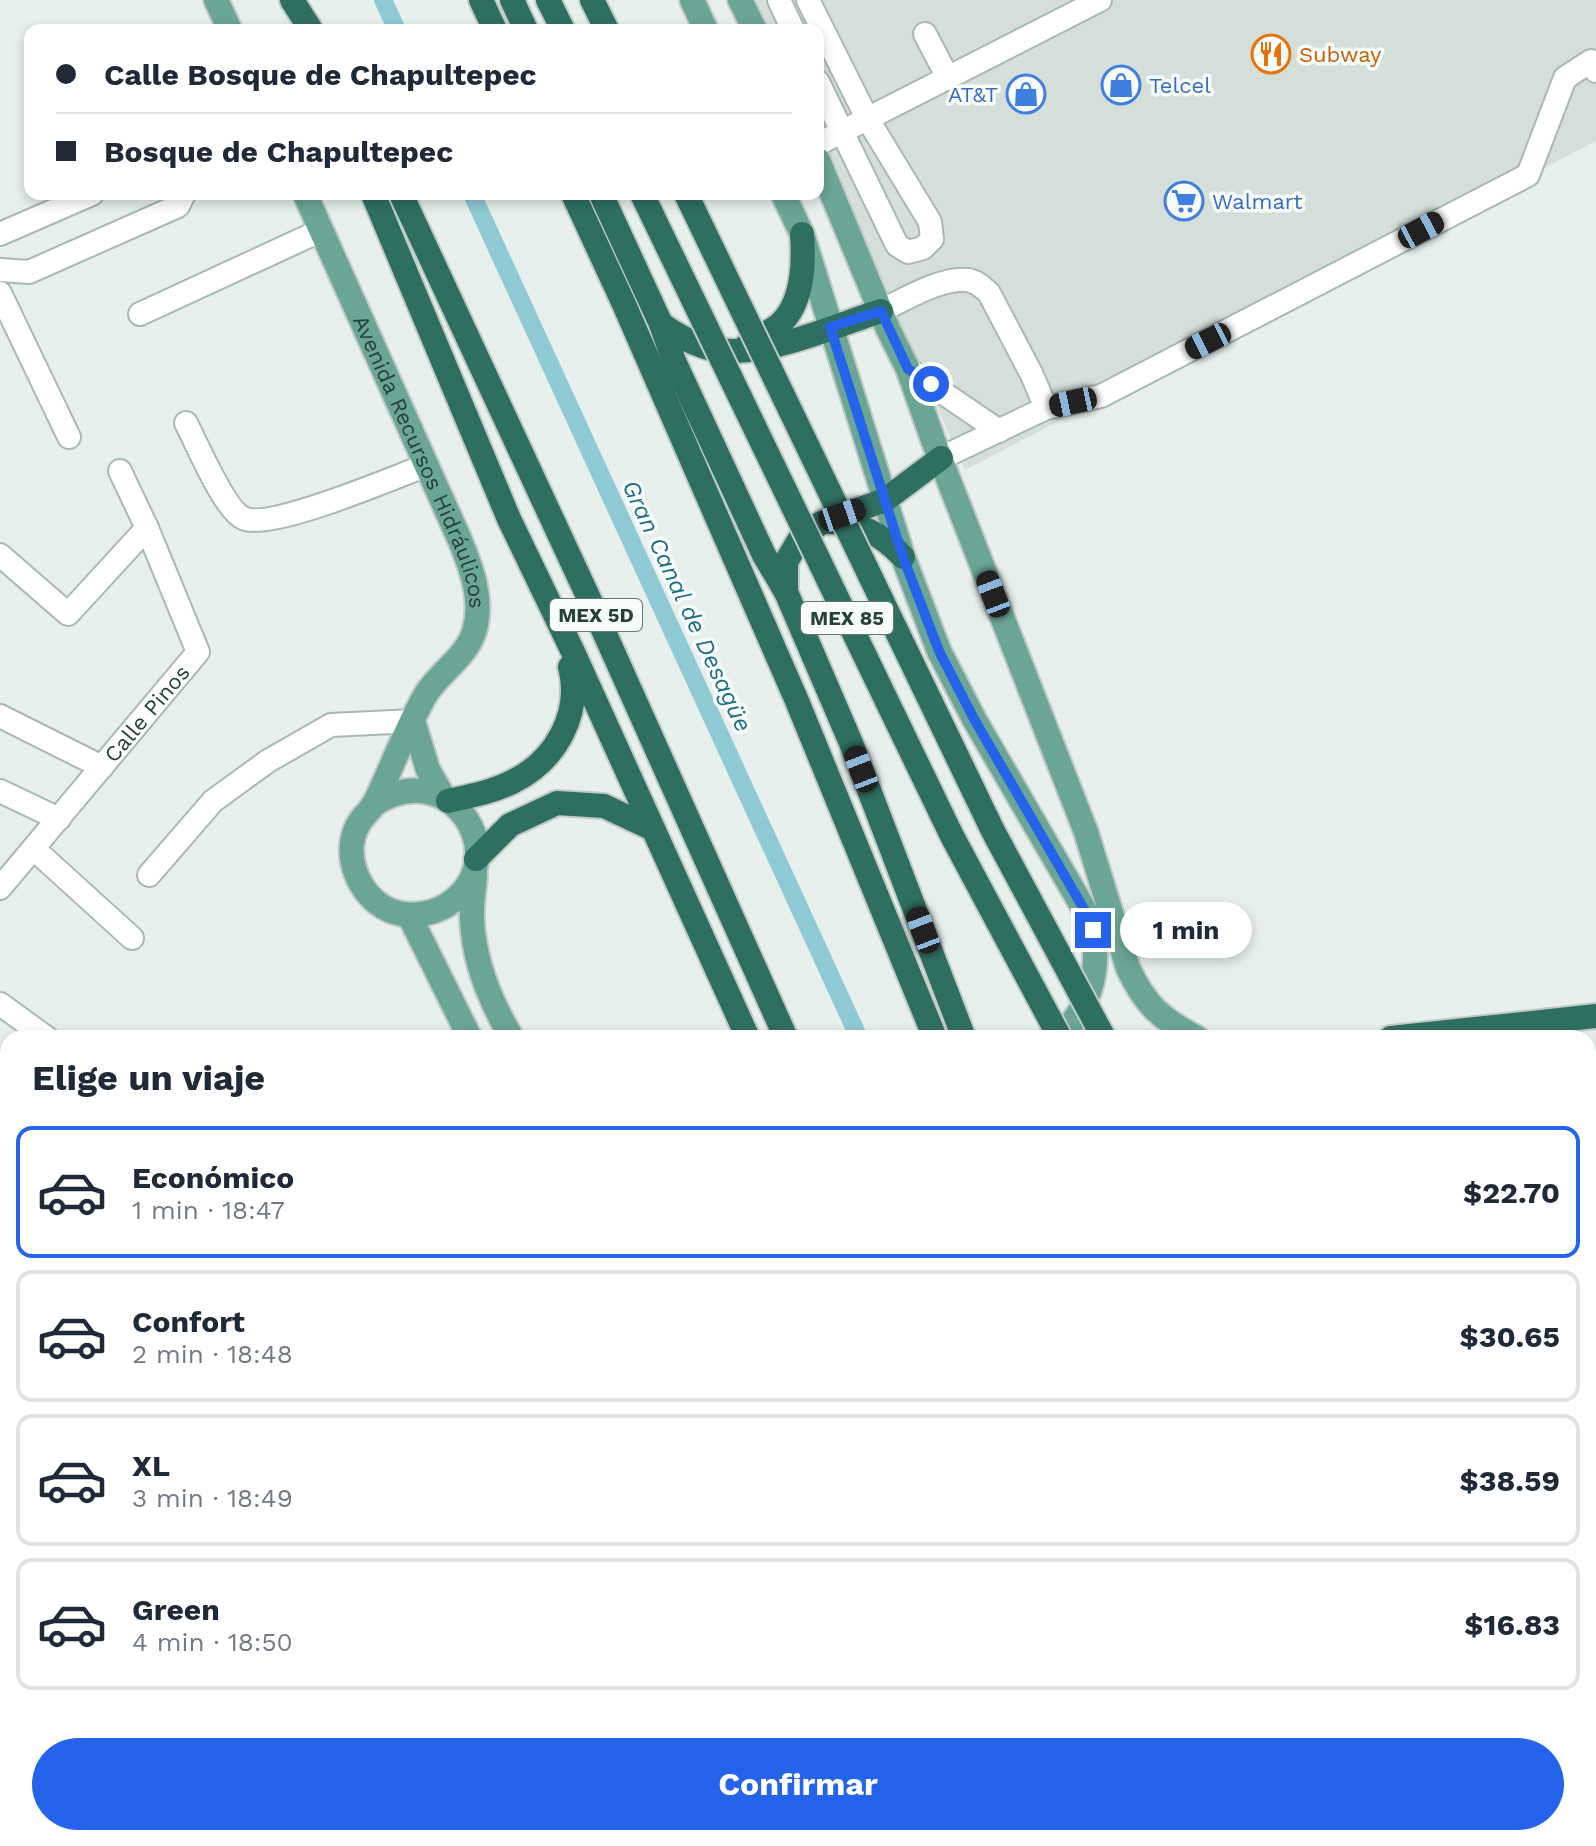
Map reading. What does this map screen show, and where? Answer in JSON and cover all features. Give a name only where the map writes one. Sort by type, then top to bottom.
[{"type":"highway","points":[[292,0],[302,24]]},
{"type":"highway","points":[[292,0],[307,24]]},
{"type":"highway","points":[[481,0],[492,24]]},
{"type":"highway","points":[[512,0],[523,24]]},
{"type":"highway","points":[[548,0],[560,24]]},
{"type":"highway","points":[[592,0],[604,24]]},
{"type":"highway","points":[[376,200],[509,519],[573,652],[744,1030]]},
{"type":"highway","name":"MEX 5D","points":[[404,200],[599,620],[782,1030]]},
{"type":"highway","points":[[576,200],[797,701],[932,1030]]},
{"type":"highway","points":[[604,200],[712,444],[764,555],[786,592],[851,743],[961,1030]]},
{"type":"highway","name":"MEX 85","points":[[645,200],[952,836],[1055,1030]]},
{"type":"highway","name":"MEX 85","points":[[689,200],[993,831],[1100,1030]]},
{"type":"highway","points":[[735,351],[780,324],[790,312],[804,264],[802,234]]},
{"type":"highway","points":[[661,324],[681,338],[708,348],[735,351],[786,342],[881,311]]},
{"type":"highway","points":[[786,592],[784,572],[790,553],[802,535],[821,523],[885,500],[941,458]]},
{"type":"highway","points":[[821,523],[845,523],[868,530],[903,557]]},
{"type":"highway","points":[[446,798],[486,793],[526,774],[550,753],[565,729],[572,708],[574,685],[548,604]]},
{"type":"highway","points":[[476,862],[510,825],[557,803],[604,806],[653,829]]},
{"type":"highway","points":[[1466,1030],[1596,1016]]},
{"type":"main road","points":[[216,0],[227,24]]},
{"type":"main road","points":[[692,0],[703,24]]},
{"type":"main road","points":[[740,0],[752,24]]},
{"type":"main road","points":[[824,174],[908,369],[1086,832],[1128,968],[1154,1012],[1184,1030]]},
{"type":"main road","name":"Avenida Recursos Hidráulicos","points":[[308,200],[468,560],[476,590],[477,614],[473,634],[462,653],[434,684],[373,805],[358,824],[352,843],[352,863],[359,883],[372,899],[390,910],[409,915]]},
{"type":"main road","points":[[786,200],[802,234],[903,557],[939,651],[974,719],[1088,916],[1096,944],[1096,959],[1086,1000],[1065,1030]]},
{"type":"main road","points":[[413,721],[428,770],[446,798],[471,825],[477,844],[472,919],[479,963],[495,1007],[508,1030]]},
{"type":"main road","points":[[373,805],[387,796],[404,791],[426,790],[446,798]]},
{"type":"main road","points":[[466,1030],[409,915],[427,914],[450,903],[470,881],[476,862]]},
{"type":"street","points":[[779,0],[790,24]]},
{"type":"street","points":[[808,0],[820,24]]},
{"type":"street","points":[[824,141],[1100,0]]},
{"type":"street","points":[[824,32],[867,118],[930,222],[932,239],[923,248],[908,252],[897,245],[824,94]]},
{"type":"street","points":[[925,34],[948,78]]},
{"type":"street","points":[[941,458],[1046,408],[1101,396],[1528,175],[1565,78],[1591,61],[1596,71]]},
{"type":"street","points":[[0,234],[78,200]]},
{"type":"street","points":[[0,270],[29,272],[178,206],[181,200]]},
{"type":"street","points":[[140,314],[322,230]]},
{"type":"street","points":[[881,311],[927,289],[965,279],[978,283],[989,293],[1046,408]]},
{"type":"street","points":[[0,293],[69,437]]},
{"type":"street","points":[[908,369],[999,431]]},
{"type":"street","points":[[186,423],[230,508],[245,520],[264,520],[329,502],[427,465]]},
{"type":"street","name":"Calle Pinos","points":[[0,888],[198,652],[120,471]]},
{"type":"street","points":[[0,555],[68,614],[147,528]]},
{"type":"street","points":[[0,716],[102,767]]},
{"type":"street","points":[[149,875],[213,801],[268,761],[331,725],[413,721]]},
{"type":"street","points":[[0,791],[59,819]]},
{"type":"street","points":[[34,849],[132,938]]},
{"type":"street","points":[[0,1004],[36,1030]]},
{"type":"street","points":[[1596,1070],[1596,1102]]},
{"type":"shaded area","points":[[756,0],[1596,0],[1596,141],[965,470],[824,153],[824,24],[766,24]]},
{"type":"waterway","name":"Gran Canal de Desagüe","points":[[383,0],[394,24]]},
{"type":"waterway","name":"Gran Canal de Desagüe","points":[[475,200],[855,1030]]},
{"type":"place","name":"Subway","points":[[1271,54]]},
{"type":"place","name":"Telcel","points":[[1121,85]]},
{"type":"place","name":"AT&T","points":[[1026,94]]},
{"type":"place","name":"Walmart","points":[[1184,201]]},
{"type":"route","points":[[931,384],[908,369],[881,311],[830,327],[903,557],[939,651],[1093,930]]}]
